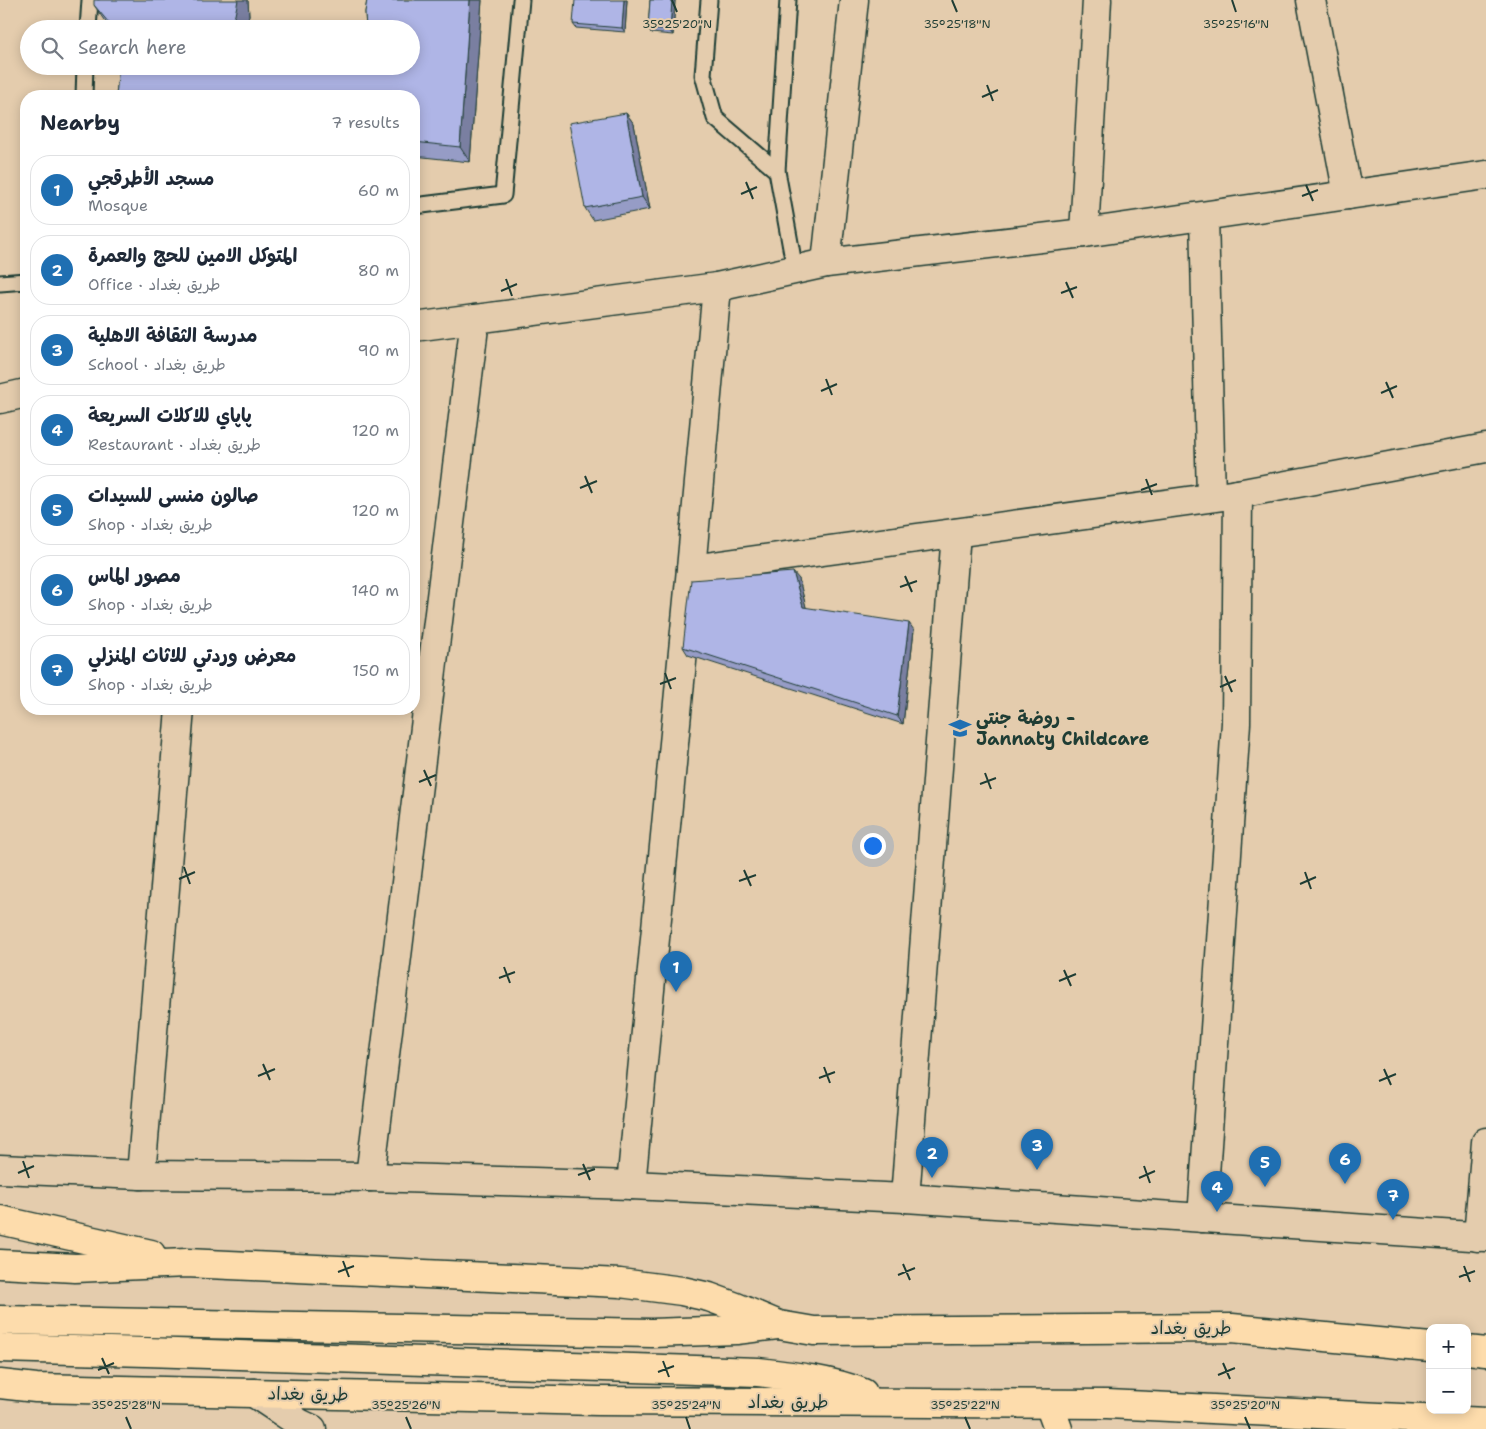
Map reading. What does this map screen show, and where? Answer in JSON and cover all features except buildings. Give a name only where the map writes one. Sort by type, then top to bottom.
[{"type":"main road","points":[[0,1220],[186,1262]]},
{"type":"main road","name":"طريق بغداد","points":[[0,1264],[75,1268],[186,1262],[620,1283],[682,1291],[709,1297],[736,1306],[779,1325],[814,1331],[1232,1328],[1426,1347]]},
{"type":"main road","points":[[0,1320],[652,1332],[720,1330],[779,1325]]},
{"type":"main road","points":[[0,1348],[758,1372],[791,1375],[825,1382],[887,1402]]},
{"type":"main road","points":[[1471,1350],[1486,1352]]},
{"type":"main road","name":"طريق بغداد","points":[[0,1384],[36,1388],[598,1400],[1107,1404],[1486,1422]]},
{"type":"main road","points":[[0,1396],[36,1388]]},
{"type":"main road","points":[[1049,1404],[1058,1429]]},
{"type":"street","points":[[826,263],[854,0]]},
{"type":"street","points":[[1084,233],[1096,0]]},
{"type":"street","points":[[1311,0],[1348,195]]},
{"type":"street","points":[[420,326],[716,287],[826,263],[1204,217],[1486,175]]},
{"type":"street","points":[[1204,217],[1211,497]]},
{"type":"street","points":[[631,1185],[691,569],[716,287]]},
{"type":"street","points":[[370,1177],[475,319]]},
{"type":"street","points":[[0,398],[20,395]]},
{"type":"street","points":[[691,569],[1238,494],[1486,448]]},
{"type":"street","points":[[1202,1218],[1236,723],[1238,494]]},
{"type":"street","points":[[905,1198],[956,533]]},
{"type":"street","points":[[141,1175],[179,715]]},
{"type":"street","points":[[0,1169],[141,1175],[370,1177],[631,1185],[905,1198],[1482,1237],[1486,1142]]},
{"type":"street","points":[[254,1393],[299,1423],[312,1429]]},
{"type":"lane","points":[[89,20],[90,0]]},
{"type":"lane","points":[[420,205],[503,195],[521,0]]},
{"type":"lane","points":[[709,0],[703,75],[715,118],[777,170]]},
{"type":"lane","points":[[788,0],[777,170],[795,270]]},
{"type":"lane","points":[[84,90],[85,75]]},
{"type":"lane","points":[[0,283],[20,281]]},
{"type":"place","name":"روضة جنتي - Jannaty Childcare","points":[[960,728]]},
{"type":"place","name":"مسجد الأطرقجي","points":[[676,992]]},
{"type":"place","name":"مدرسة الثقافة الاهلية","points":[[1037,1170]]},
{"type":"place","name":"المتوكل الامين للحج والعمرة","points":[[932,1178]]},
{"type":"place","name":"مصور الماس","points":[[1345,1184]]},
{"type":"place","name":"صالون منسى للسيدات","points":[[1265,1187]]},
{"type":"place","name":"پاپاي للاكلات السريعة","points":[[1217,1212]]},
{"type":"place","name":"معرض وردتي للاثاث المنزلي","points":[[1393,1220]]}]
